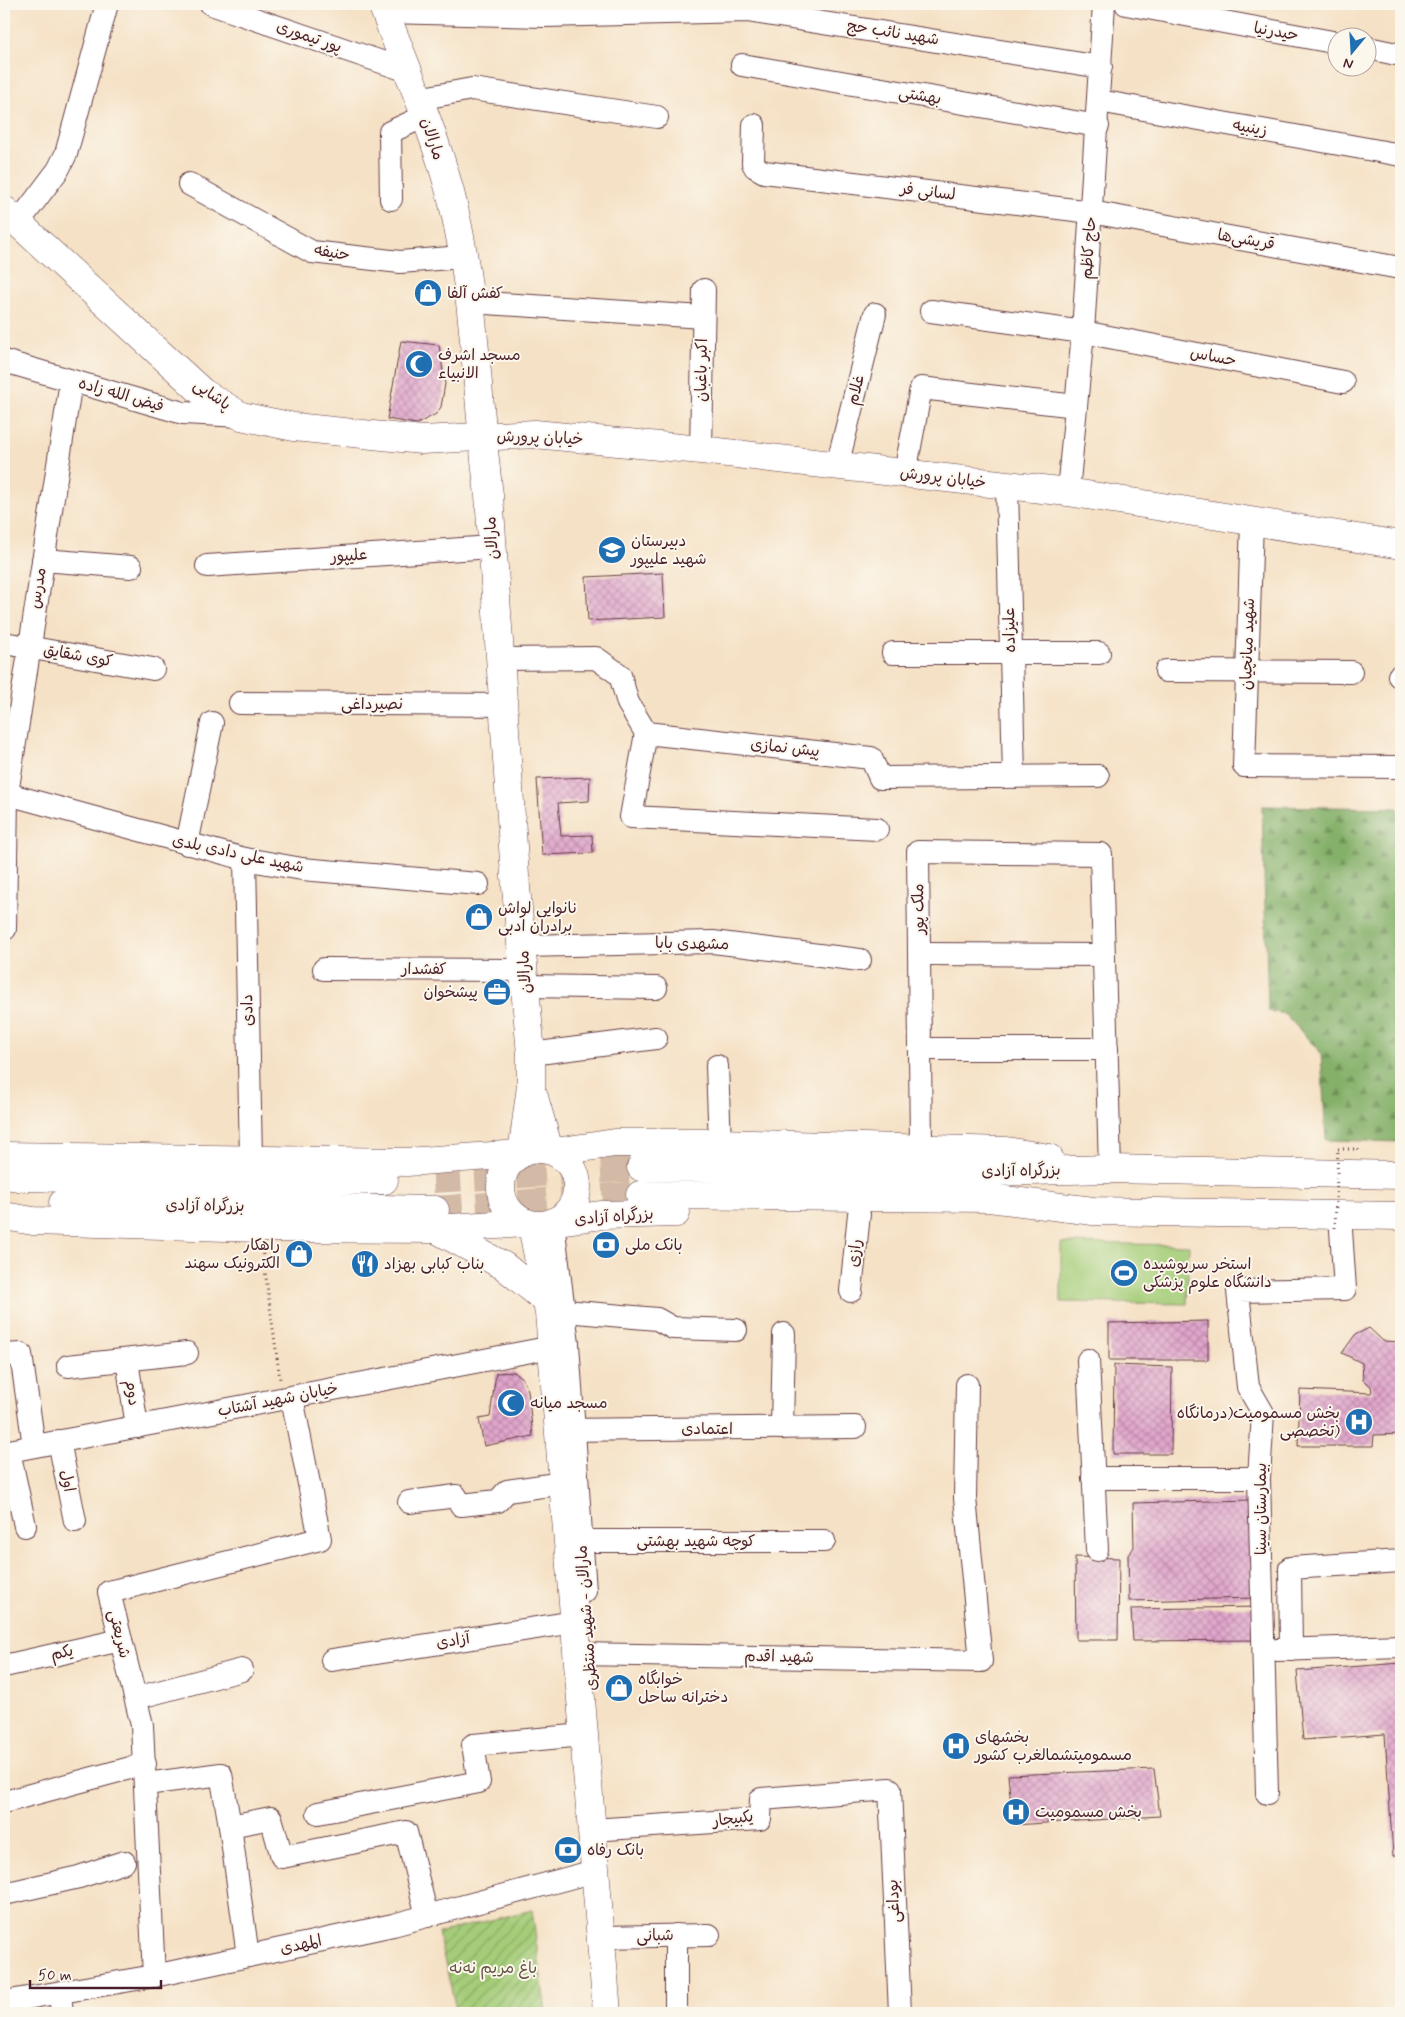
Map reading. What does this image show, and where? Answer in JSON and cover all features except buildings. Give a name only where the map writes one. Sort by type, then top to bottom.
[{"type":"main road","name":"مارالان","points":[[396,8],[408,71],[450,192],[470,302],[489,495],[502,659],[515,876],[531,1054],[531,1086],[521,1153]]},
{"type":"main road","name":"پاشایی","points":[[11,217],[202,392],[242,416],[294,428],[422,440],[482,436]]},
{"type":"main road","name":"خیابان پرورش","points":[[482,436],[535,434],[701,450],[1068,492],[1401,545]]},
{"type":"main road","name":"مارالان","points":[[531,1086],[552,1151]]},
{"type":"main road","points":[[4,1156],[407,1162],[521,1153],[536,1149],[552,1151],[615,1143],[720,1143],[1006,1151],[1110,1169]]},
{"type":"main road","points":[[594,1147],[586,1161],[583,1182],[588,1200],[602,1215]]},
{"type":"main road","points":[[521,1153],[505,1169],[501,1190],[508,1210],[541,1223],[572,1208],[577,1187],[571,1166],[552,1151]]},
{"type":"main road","points":[[471,1157],[478,1162],[486,1173],[489,1186],[487,1208],[475,1225]]},
{"type":"main road","name":"بزرگراه آزادی","points":[[641,1167],[991,1172],[1110,1169],[1401,1175]]},
{"type":"main road","name":"بزرگراه آزادی","points":[[4,1175],[18,1178],[291,1182],[433,1179]]},
{"type":"main road","name":"بزرگراه آزادی","points":[[640,1195],[989,1198],[1093,1211],[1337,1222],[1401,1216]]},
{"type":"main road","name":"بزرگراه آزادی","points":[[4,1203],[436,1219],[475,1225],[541,1223],[602,1215],[858,1214],[996,1217],[1093,1211]]},
{"type":"main road","points":[[4,1216],[33,1221],[259,1228],[436,1219],[504,1266],[553,1309]]},
{"type":"main road","name":"مارالان - شهید منتظری","points":[[541,1223],[560,1345],[567,1429],[563,1483],[575,1540],[574,1622],[583,1654],[584,1734],[597,1830],[595,1871],[608,1937],[607,2013]]},
{"type":"street","points":[[11,217],[58,170],[66,154],[107,4]]},
{"type":"street","name":"پور تیموری","points":[[211,4],[408,71]]},
{"type":"street","name":"حاج کاظم","points":[[1068,492],[1092,212],[1104,4]]},
{"type":"street","name":"حیدرنیا","points":[[1126,4],[1328,41]]},
{"type":"street","name":"شهید نائب حج","points":[[396,8],[545,16],[609,9],[747,7],[1101,68]]},
{"type":"street","points":[[1378,50],[1401,55]]},
{"type":"street","name":"بهشتی","points":[[742,65],[1098,126]]},
{"type":"street","points":[[391,199],[390,132],[422,108],[472,89],[657,117]]},
{"type":"street","name":"زینبیه","points":[[1099,101],[1401,155]]},
{"type":"street","name":"لسانی فر","points":[[754,125],[752,163],[758,170],[764,172],[1092,212]]},
{"type":"street","name":"حنیفه","points":[[189,184],[312,252],[400,262],[462,257]]},
{"type":"street","name":"قریشی‌ها","points":[[1092,212],[1400,268]]},
{"type":"street","name":"اکبر باغبان","points":[[701,450],[704,290]]},
{"type":"street","points":[[470,302],[703,317]]},
{"type":"street","name":"حساس","points":[[931,310],[1083,332],[1343,382]]},
{"type":"street","name":"غلام","points":[[836,466],[875,314]]},
{"type":"street","name":"فیض الله زاده","points":[[4,361],[183,413],[242,416]]},
{"type":"street","name":"مدرس","points":[[5,929],[5,794],[72,381]]},
{"type":"street","points":[[904,473],[921,388],[1076,406]]},
{"type":"street","name":"علیزاده","points":[[1007,485],[1014,776]]},
{"type":"street","name":"شهید میانچیان","points":[[1252,521],[1244,766],[1401,767]]},
{"type":"street","name":"علیپور","points":[[207,566],[492,547]]},
{"type":"street","points":[[43,560],[131,567]]},
{"type":"street","name":"کوی شقایق","points":[[4,643],[153,669]]},
{"type":"street","points":[[893,653],[1099,653]]},
{"type":"street","points":[[502,659],[596,658],[620,675],[628,703],[646,733],[631,817],[877,829]]},
{"type":"street","points":[[1166,671],[1351,672]]},
{"type":"street","name":"نصیرداغی","points":[[240,703],[505,705]]},
{"type":"street","points":[[187,844],[212,723]]},
{"type":"street","name":"پیش نمازی","points":[[646,733],[871,758],[880,778],[1098,776]]},
{"type":"street","name":"شهید علی دادی بلدی","points":[[5,794],[245,859],[302,869],[478,884]]},
{"type":"street","name":"ملک پور","points":[[921,1148],[918,852],[1101,854],[1104,954]]},
{"type":"street","name":"دادی","points":[[245,859],[251,1160]]},
{"type":"street","name":"مشهدی بابا","points":[[524,967],[713,942],[860,960]]},
{"type":"street","points":[[919,954],[1104,954],[1110,1169]]},
{"type":"street","points":[[524,967],[656,988]]},
{"type":"street","name":"کفشدار","points":[[324,969],[524,967]]},
{"type":"street","points":[[531,1054],[656,1038]]},
{"type":"street","points":[[920,1049],[1107,1049]]},
{"type":"street","points":[[717,1066],[720,1143]]},
{"type":"street","name":"رازی","points":[[851,1291],[858,1214]]},
{"type":"street","name":"بیمارستان سینا","points":[[1267,1793],[1259,1478],[1263,1413],[1248,1387],[1238,1290],[1344,1290],[1337,1222]]},
{"type":"street","points":[[553,1309],[657,1319],[673,1328],[736,1330]]},
{"type":"street","points":[[782,1428],[784,1334]]},
{"type":"street","name":"خیابان شهید آشتاب","points":[[6,1451],[560,1345]]},
{"type":"street","points":[[68,1366],[187,1353]]},
{"type":"street","points":[[4,1356],[21,1354],[34,1446]]},
{"type":"street","name":"دوم","points":[[127,1360],[137,1427]]},
{"type":"street","points":[[1088,1360],[1097,1550]]},
{"type":"street","name":"شهید اقدم","points":[[583,1654],[980,1661],[966,1498],[967,1385]]},
{"type":"street","name":"شریعتی","points":[[154,1976],[142,1725],[109,1592],[320,1539],[287,1398]]},
{"type":"street","name":"اعتمادی","points":[[567,1429],[855,1427]]},
{"type":"street","name":"مارالان - شهید منتظری","points":[[567,1429],[597,1830],[608,1937],[621,2013]]},
{"type":"street","name":"اول","points":[[59,1441],[75,1521]]},
{"type":"street","points":[[6,1451],[25,1526]]},
{"type":"street","points":[[1094,1478],[1259,1478]]},
{"type":"street","points":[[409,1502],[456,1496],[461,1505],[498,1501],[507,1491],[563,1483]]},
{"type":"street","name":"کوچه شهید بهشتی","points":[[575,1540],[824,1541]]},
{"type":"street","points":[[1291,1650],[1290,1568],[1401,1561]]},
{"type":"street","name":"آزادی","points":[[332,1660],[574,1622]]},
{"type":"street","name":"یکم","points":[[4,1666],[121,1640]]},
{"type":"street","points":[[1263,1651],[1401,1646]]},
{"type":"street","points":[[136,1698],[242,1670]]},
{"type":"street","points":[[318,1813],[479,1782],[473,1745],[584,1734]]},
{"type":"street","points":[[4,1802],[145,1774],[221,1774],[248,1956]]},
{"type":"street","name":"یکبیجار","points":[[597,1830],[760,1819],[761,1799],[890,1789]]},
{"type":"street","name":"بوداغی","points":[[890,1789],[900,2013]]},
{"type":"street","points":[[230,1826],[271,1818],[282,1857],[406,1832],[427,1916]]},
{"type":"street","points":[[4,1894],[79,1877],[124,1862]]},
{"type":"street","name":"المهدی","points":[[4,2002],[61,2003],[154,1976],[427,1916],[595,1871]]},
{"type":"street","name":"شبانی","points":[[608,1937],[709,1935]]},
{"type":"street","points":[[676,1936],[676,2013]]},
{"type":"path","points":[[1337,1222],[1338,1149],[1358,1149]]},
{"type":"path","points":[[259,1228],[287,1398]]},
{"type":"green space","points":[[1262,806],[1398,808],[1401,869],[1401,1142],[1326,1140],[1321,1053],[1285,1014],[1268,1011]]},
{"type":"green space","name":"استخر سرپوشیده دانشگاه علوم پزشکی","points":[[1061,1243],[1189,1245],[1187,1304],[1061,1302]]},
{"type":"green space","name":"باغ مریم نه‌نه","points":[[532,1910],[546,2013],[457,2013],[438,1933]]},
{"type":"tunnel","points":[[433,1179],[641,1167]]},
{"type":"tunnel","points":[[435,1210],[640,1195]]},
{"type":"place","name":"کفش آلفا","points":[[428,293]]},
{"type":"place","name":"مسجد اشرف الانبیاء","points":[[419,364]]},
{"type":"place","name":"دبیرستان شهید علیپور","points":[[612,550]]},
{"type":"place","name":"نانوایی لواش برادران ادبی","points":[[479,917]]},
{"type":"place","name":"پیشخوان","points":[[497,992]]},
{"type":"place","name":"بانک ملی","points":[[606,1245]]},
{"type":"place","name":"راهکار الکترونیک سهند","points":[[299,1254]]},
{"type":"place","name":"بناب کبابی بهزاد","points":[[365,1264]]},
{"type":"place","name":"استخر سرپوشیده دانشگاه علوم پزشکی","points":[[1124,1273]]},
{"type":"place","name":"مسجد میانه","points":[[511,1403]]},
{"type":"place","name":"بخش مسمومیت(درمانگاه تخصصی)","points":[[1359,1422]]},
{"type":"place","name":"خوابگاه دخترانه ساحل","points":[[619,1688]]},
{"type":"place","name":"بخشهای مسمومیتشمالغرب کشور","points":[[956,1746]]},
{"type":"place","name":"بخش مسمومیت","points":[[1016,1812]]},
{"type":"place","name":"بانک رفاه","points":[[568,1850]]}]
